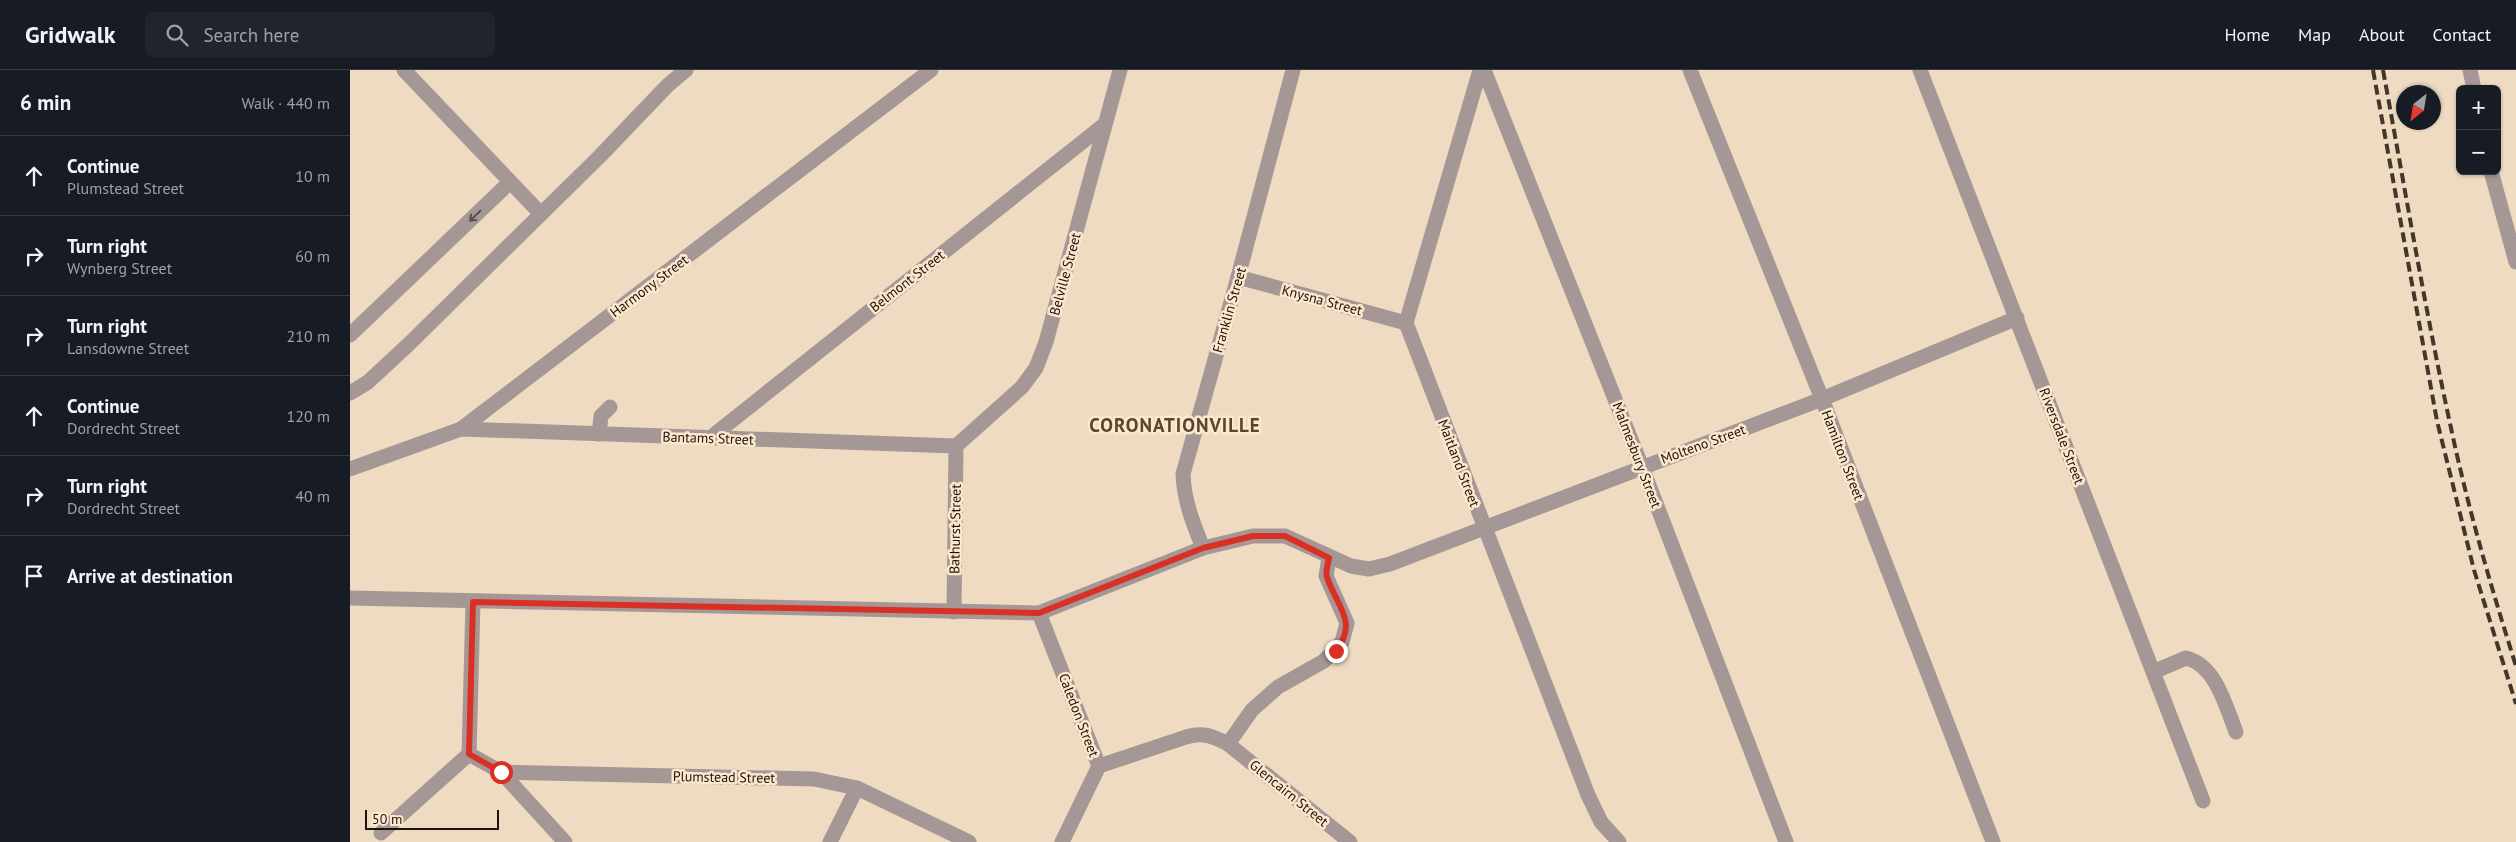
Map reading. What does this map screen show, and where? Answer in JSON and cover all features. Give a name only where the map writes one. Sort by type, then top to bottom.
[{"type":"street","points":[[404,70],[541,214]]},
{"type":"street","points":[[350,393],[368,382],[410,344],[668,84],[686,70]]},
{"type":"street","name":"Harmony Street","points":[[350,469],[461,429],[931,70]]},
{"type":"street","name":"Belville Street","points":[[956,446],[1022,387],[1036,368],[1046,342],[1120,70]]},
{"type":"street","name":"Franklin Street","points":[[1203,548],[1190,515],[1184,492],[1183,474],[1238,277],[1292,70]]},
{"type":"street","points":[[1406,323],[1480,70]]},
{"type":"street","name":"Malmesbury Street","points":[[1484,70],[1642,467],[1786,842]]},
{"type":"street","name":"Hamilton Street","points":[[1690,70],[1822,400],[1993,842]]},
{"type":"street","name":"Riversdale Street","points":[[1920,70],[2203,801]]},
{"type":"street","points":[[2470,70],[2473,85]]},
{"type":"street","name":"Belmont Street","points":[[710,438],[1105,124]]},
{"type":"street","points":[[2492,175],[2512,230],[2516,262]]},
{"type":"street","points":[[350,336],[510,182]]},
{"type":"street","name":"Knysna Street","points":[[1238,277],[1406,323]]},
{"type":"street","name":"Molteno Street","points":[[1039,613],[1203,548],[1253,536],[1285,536],[1329,558],[1351,566],[1369,569],[1390,564],[1822,400],[2017,318]]},
{"type":"street","name":"Maitland Street","points":[[1406,323],[1588,795],[1601,822],[1619,842]]},
{"type":"street","points":[[599,434],[601,416],[610,408]]},
{"type":"street","name":"Bantams Street","points":[[461,429],[956,446]]},
{"type":"street","name":"Bathurst Street","points":[[954,612],[956,446]]},
{"type":"street","points":[[1228,744],[1252,710],[1278,687],[1324,661],[1342,642],[1347,623],[1326,576],[1329,558]]},
{"type":"street","points":[[350,598],[1039,613]]},
{"type":"street","points":[[382,833],[469,754],[473,602]]},
{"type":"street","name":"Caledon Street","points":[[1039,613],[1099,766],[1062,842]]},
{"type":"street","points":[[2153,672],[2186,658],[2202,665],[2214,681],[2236,732]]},
{"type":"street","name":"Glencairn Street","points":[[1099,766],[1196,734],[1209,735],[1228,744],[1350,842]]},
{"type":"street","name":"Plumstead Street","points":[[469,754],[501,772],[814,779],[857,788],[969,842]]},
{"type":"street","points":[[501,772],[564,842]]},
{"type":"street","points":[[830,842],[857,788]]},
{"type":"railway","points":[[2373,70],[2437,421],[2474,570],[2516,704]]},
{"type":"railway","points":[[2383,70],[2424,294],[2458,458],[2480,547],[2516,666]]},
{"type":"district","name":"CORONATIONVILLE","points":[[1175,425]]},
{"type":"route","points":[[501,772],[469,754],[473,602],[1039,613],[1203,548],[1253,536],[1285,536],[1329,558],[1326,576],[1342,608],[1347,623],[1342,642],[1336,651]]}]
